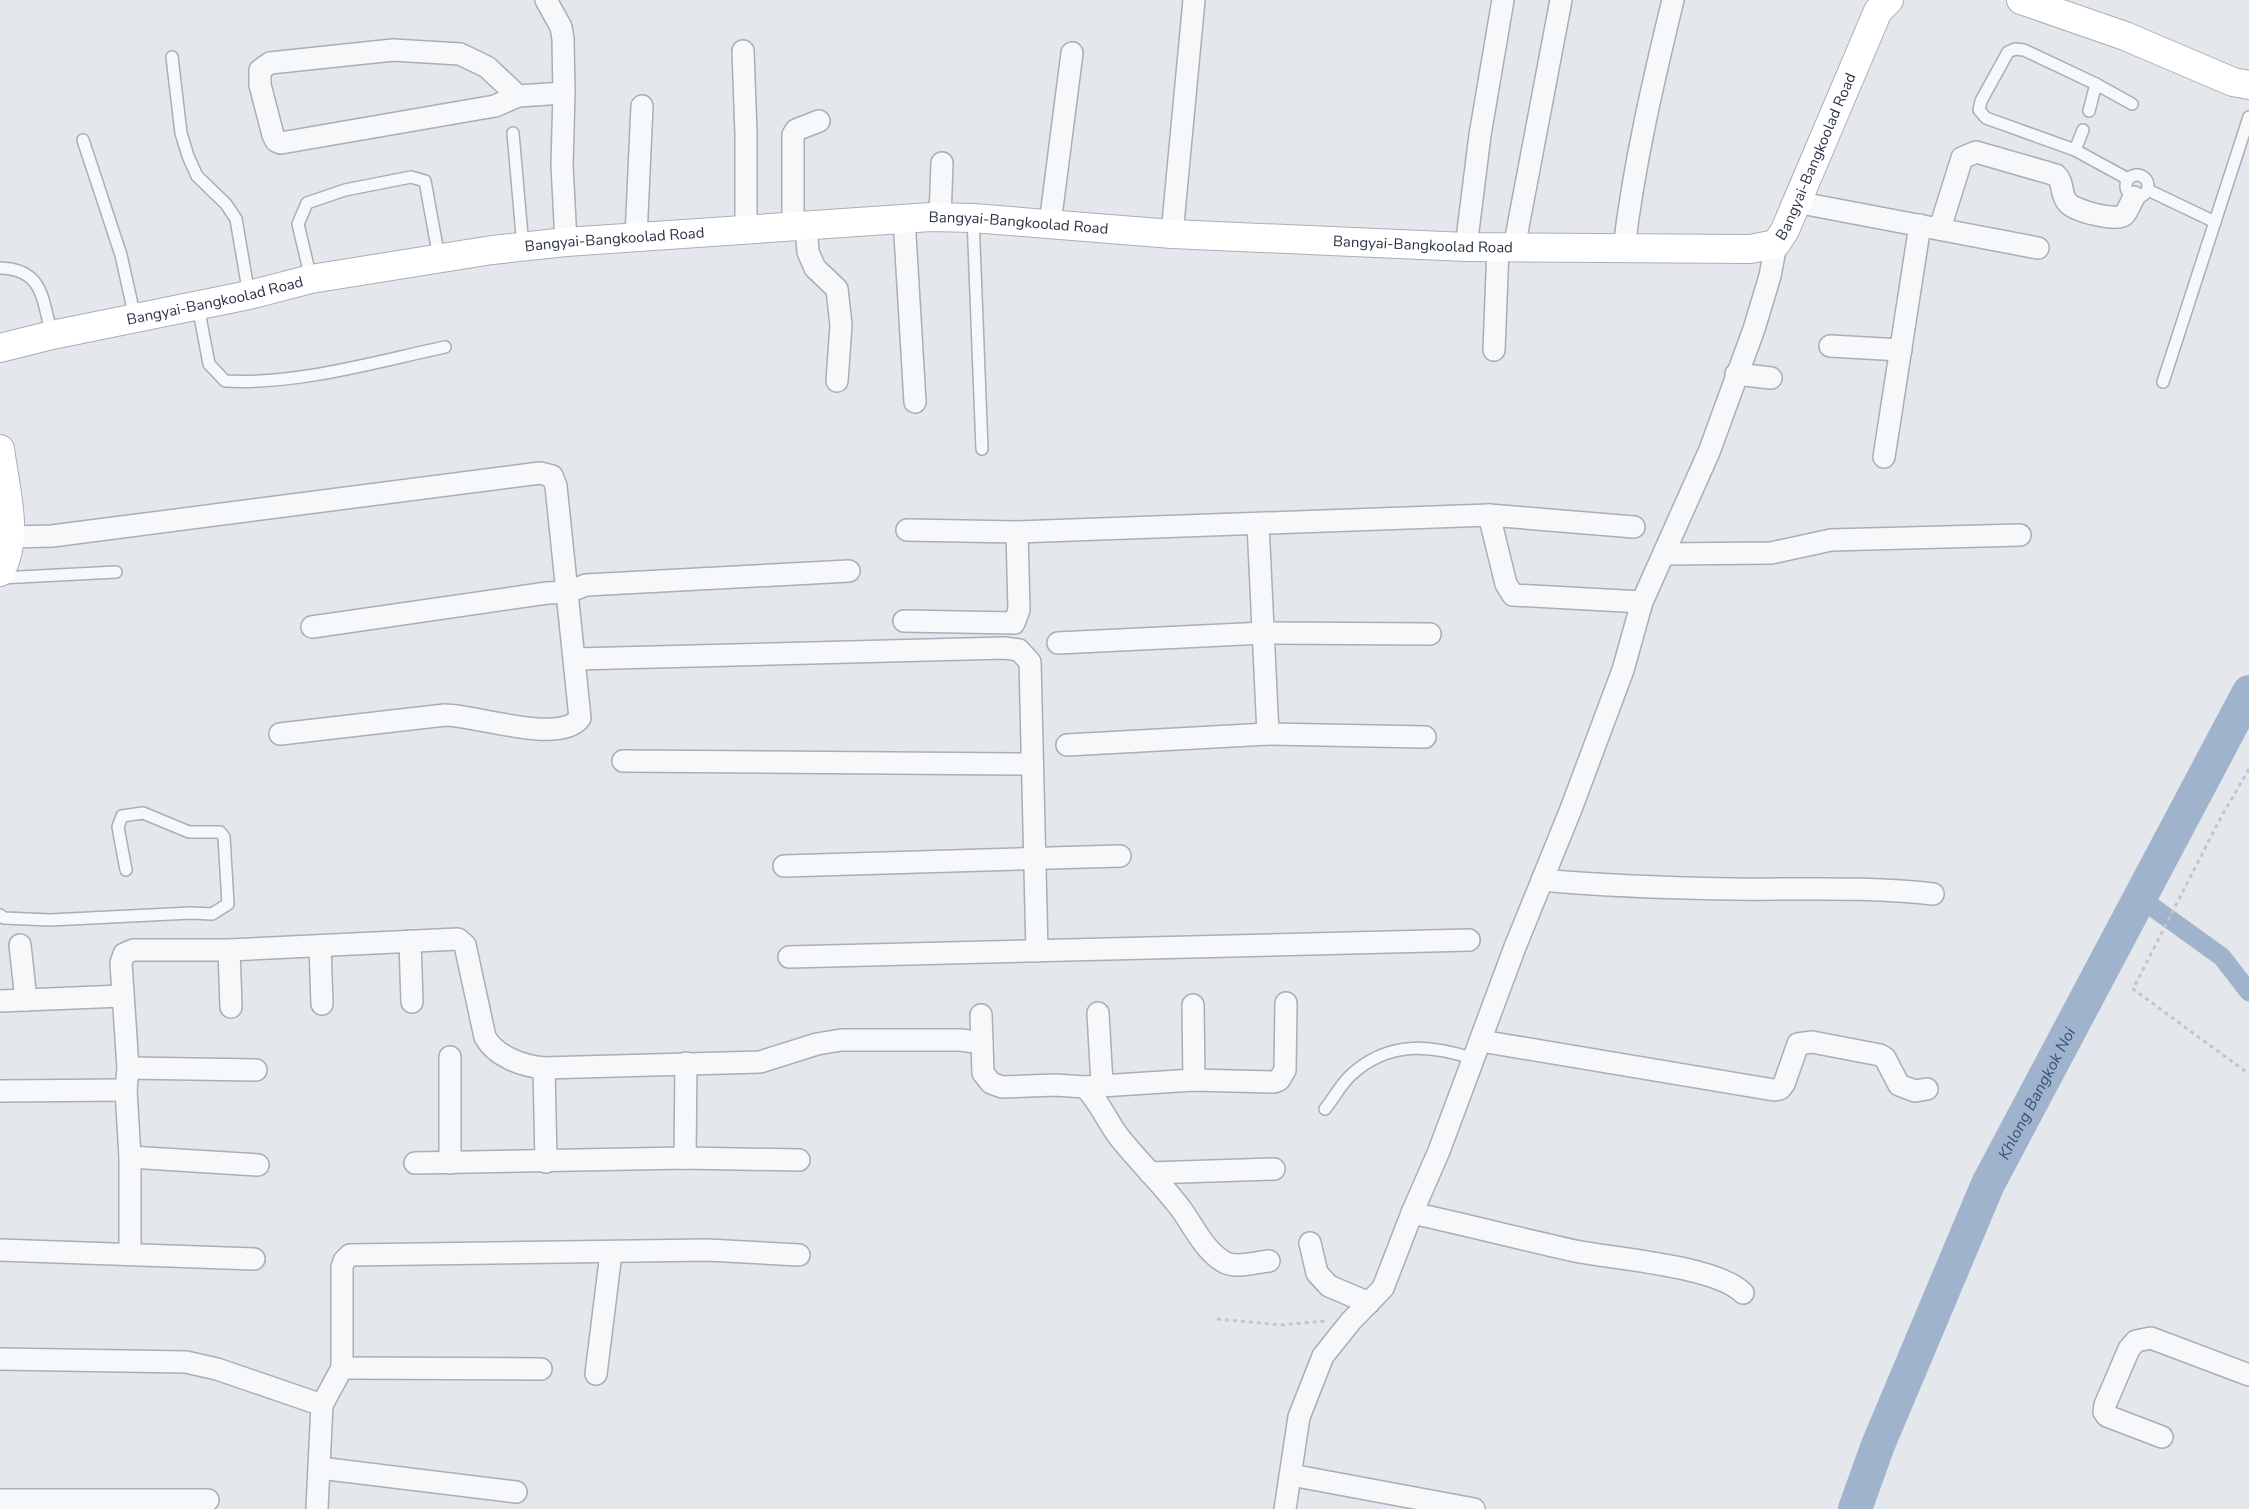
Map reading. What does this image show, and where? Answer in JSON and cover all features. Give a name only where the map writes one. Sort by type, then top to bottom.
[{"type":"street","points":[[546,0],[561,27],[564,93],[562,165],[566,242]]},
{"type":"street","points":[[1172,234],[1194,0]]},
{"type":"street","points":[[1466,247],[1480,136],[1504,0]]},
{"type":"street","points":[[1494,350],[1506,248],[1561,0]]},
{"type":"street","points":[[1624,248],[1630,197],[1643,128],[1673,0]]},
{"type":"street","name":"Bangyai-Bangkoolad Road","points":[[0,348],[52,335],[249,296],[311,279],[439,258],[566,242],[904,218],[973,218],[1172,234],[1466,247],[1750,249],[1776,244],[1785,230],[1878,11],[1889,0]]},
{"type":"street","points":[[2021,0],[2125,36],[2233,82],[2249,85]]},
{"type":"street","points":[[518,96],[487,67],[460,54],[394,50],[270,63],[260,70],[260,85],[272,135],[276,141],[281,143],[495,106],[518,96],[564,93]]},
{"type":"street","points":[[743,51],[746,134],[746,230]]},
{"type":"street","points":[[1050,224],[1072,52]]},
{"type":"street","points":[[636,238],[642,106]]},
{"type":"street","points":[[818,121],[796,130],[794,135],[800,226],[815,268],[837,289],[840,325],[837,381]]},
{"type":"street","points":[[1884,457],[1901,350],[1930,227],[1962,158],[1976,152],[2056,175],[2061,182],[2067,202],[2076,209],[2097,215],[2119,217],[2125,214],[2136,189]]},
{"type":"street","points":[[940,217],[942,163]]},
{"type":"street","points":[[1796,202],[2038,248]]},
{"type":"street","points":[[904,218],[915,402]]},
{"type":"street","points":[[1285,1509],[1299,1417],[1323,1356],[1351,1321],[1383,1288],[1412,1212],[1439,1151],[1571,809],[1622,670],[1642,602],[1709,452],[1754,329],[1770,276],[1776,244]]},
{"type":"street","points":[[1830,346],[1901,350]]},
{"type":"street","points":[[1736,374],[1772,378]]},
{"type":"street","points":[[0,449],[12,537],[5,563],[0,572]]},
{"type":"street","points":[[12,537],[52,536],[540,473],[552,476],[556,486],[575,659],[580,718],[575,725],[565,728],[521,728],[461,715],[445,715],[280,734]]},
{"type":"street","points":[[1489,515],[1506,584],[1513,595],[1642,602]]},
{"type":"street","points":[[907,530],[1017,532],[1489,515],[1634,526]]},
{"type":"street","points":[[1258,524],[1268,734]]},
{"type":"street","points":[[904,621],[1014,623],[1019,610],[1017,532]]},
{"type":"street","points":[[1664,554],[1771,553],[1831,540],[2020,535]]},
{"type":"street","points":[[312,627],[547,592],[568,592],[586,585],[849,571]]},
{"type":"street","points":[[1058,643],[1264,633],[1430,634]]},
{"type":"street","points":[[575,659],[1005,648],[1019,650],[1030,662],[1037,951]]},
{"type":"street","points":[[1067,746],[1268,734],[1425,736]]},
{"type":"street","points":[[623,761],[1032,764]]},
{"type":"street","points":[[784,866],[1120,856]]},
{"type":"street","points":[[1542,880],[1602,886],[1732,889],[1843,888],[1899,890],[1933,894]]},
{"type":"street","points":[[130,1254],[130,1157],[126,1090],[128,1068],[121,963],[124,954],[133,950],[229,950],[458,939],[465,945],[486,1037],[490,1046],[509,1058],[527,1066],[544,1068],[760,1062],[817,1044],[841,1040],[961,1040],[982,1043]]},
{"type":"street","points":[[789,957],[1469,940]]},
{"type":"street","points":[[410,941],[412,1002]]},
{"type":"street","points":[[20,945],[26,1000]]},
{"type":"street","points":[[320,946],[322,1004]]},
{"type":"street","points":[[229,950],[231,1007]]},
{"type":"street","points":[[0,1001],[122,996]]},
{"type":"street","points":[[981,1015],[983,1073],[990,1083],[1002,1087],[1194,1080],[1274,1082],[1279,1080],[1285,1070],[1286,1003]]},
{"type":"street","points":[[1194,1005],[1194,1080]]},
{"type":"street","points":[[1098,1013],[1092,1093],[1110,1124],[1183,1211],[1198,1237],[1225,1262],[1236,1265],[1269,1261]]},
{"type":"street","points":[[1478,1050],[1774,1090],[1780,1089],[1784,1084],[1798,1044],[1812,1042],[1880,1055],[1885,1058],[1899,1085],[1915,1091],[1927,1089]]},
{"type":"street","points":[[450,1057],[450,1163]]},
{"type":"street","points":[[685,1158],[686,1063]]},
{"type":"street","points":[[128,1068],[256,1070]]},
{"type":"street","points":[[544,1068],[546,1162]]},
{"type":"street","points":[[0,1091],[126,1090]]},
{"type":"street","points":[[130,1157],[258,1165]]},
{"type":"street","points":[[415,1163],[685,1158],[799,1160]]},
{"type":"street","points":[[1150,1173],[1274,1169]]},
{"type":"street","points":[[1412,1212],[1578,1251],[1724,1280],[1736,1286],[1743,1293]]},
{"type":"street","points":[[1310,1243],[1317,1273],[1329,1286],[1369,1303]]},
{"type":"street","points":[[0,1250],[254,1258]]},
{"type":"street","points":[[316,1508],[320,1468],[322,1405],[342,1368],[342,1267],[344,1261],[350,1255],[611,1253],[707,1250],[799,1255]]},
{"type":"street","points":[[596,1374],[611,1253]]},
{"type":"street","points":[[2162,1438],[2107,1416],[2104,1412],[2105,1405],[2129,1348],[2136,1341],[2150,1338],[2249,1375]]},
{"type":"street","points":[[0,1359],[186,1362],[217,1369],[322,1405]]},
{"type":"street","points":[[342,1368],[541,1369]]},
{"type":"street","points":[[320,1468],[516,1492]]},
{"type":"street","points":[[1291,1475],[1474,1509]]},
{"type":"street","points":[[0,1500],[208,1500]]},
{"type":"lane","points":[[2132,104],[2096,84],[2024,50],[2015,49],[2008,52],[1979,106],[1979,110],[1986,118],[2075,150],[2136,189],[2215,222]]},
{"type":"lane","points":[[172,57],[181,133],[188,156],[197,176],[226,204],[236,219],[249,296]]},
{"type":"lane","points":[[2089,111],[2096,84]]},
{"type":"lane","points":[[2163,382],[2249,117]]},
{"type":"lane","points":[[2075,150],[2083,130]]},
{"type":"lane","points":[[513,133],[523,247]]},
{"type":"lane","points":[[84,140],[122,255],[135,318]]},
{"type":"lane","points":[[311,279],[298,224],[307,203],[345,190],[411,177],[425,181],[439,258]]},
{"type":"lane","points":[[973,218],[982,449]]},
{"type":"lane","points":[[0,268],[8,268],[31,276],[38,287],[52,335]]},
{"type":"lane","points":[[198,306],[209,364],[225,381],[252,383],[283,380],[446,347]]},
{"type":"lane","points":[[0,578],[116,572]]},
{"type":"lane","points":[[0,915],[4,918],[50,920],[191,913],[212,914],[228,904],[224,837],[220,832],[189,832],[143,813],[122,816],[118,827],[126,870]]},
{"type":"lane","points":[[1325,1109],[1350,1076],[1370,1061],[1399,1048],[1478,1050]]},
{"type":"path","points":[[2249,769],[2132,989],[2249,1074]]},
{"type":"path","points":[[1217,1320],[1280,1325],[1335,1320],[1351,1321]]},
{"type":"waterway","name":"Khlong Bangkok Noi","points":[[1855,1509],[1878,1445],[1988,1184],[2249,692]]},
{"type":"waterway","points":[[2140,898],[2222,957],[2249,992]]}]
